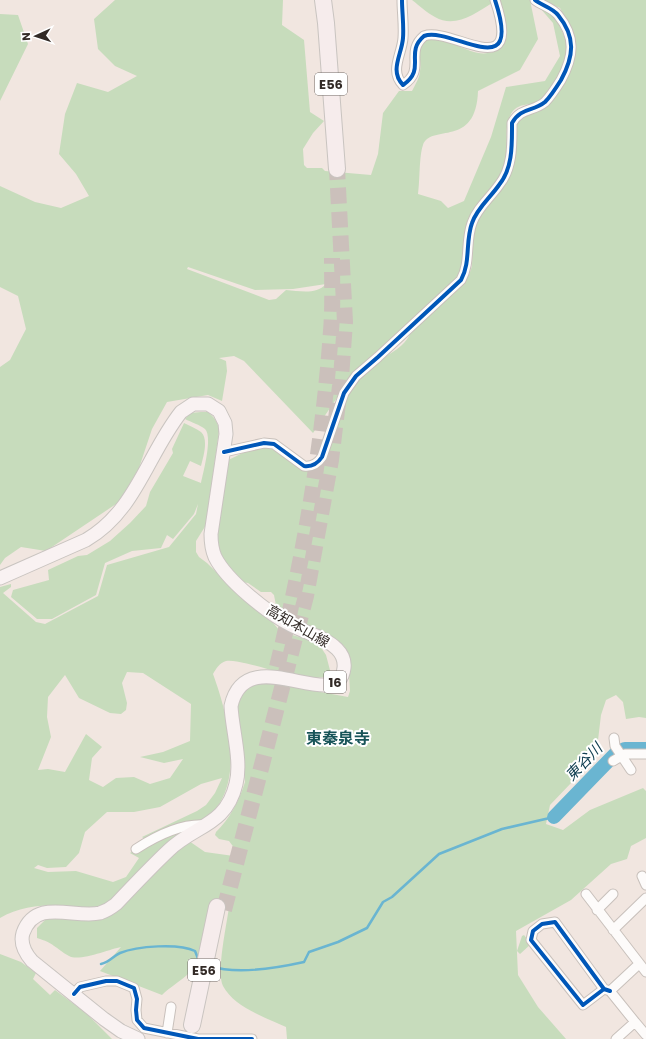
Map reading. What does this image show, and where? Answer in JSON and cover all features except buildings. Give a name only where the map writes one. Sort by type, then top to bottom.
[{"type":"highway","name":"E56","points":[[317,0],[326,106],[334,169],[326,23],[323,0]]},
{"type":"highway","name":"E56","points":[[195,1023],[219,915]]},
{"type":"main road","name":"高知本山線","points":[[0,578],[86,540],[111,523],[134,491],[178,416],[189,406],[204,403],[213,406],[219,412],[226,428],[224,452],[211,534],[211,543],[215,557],[235,582],[269,612],[292,626],[336,648],[342,655],[344,669],[337,681],[324,686],[267,676],[256,676],[246,680],[239,687],[233,697],[231,706],[238,774],[236,784],[226,807],[214,821],[177,842],[116,904],[108,910],[94,914],[46,912],[35,917],[25,927],[22,936],[28,956],[116,1027],[138,1039]]},
{"type":"street","points":[[402,0],[403,38],[396,64],[396,74],[398,81],[403,85],[411,80],[414,75],[416,45],[424,36],[439,35],[471,46],[483,48],[492,47],[497,43],[501,38],[501,28],[495,0]]},
{"type":"street","points":[[224,452],[264,443],[274,444],[304,466],[310,466],[318,462],[322,457],[344,393],[356,376],[390,347],[461,280],[466,269],[470,229],[476,212],[500,185],[508,170],[511,160],[512,123],[515,117],[522,112],[540,106],[545,102],[556,88],[572,57],[571,41],[558,14],[535,0]]},
{"type":"street","points":[[614,738],[617,755]]},
{"type":"street","points":[[617,755],[646,754]]},
{"type":"street","points":[[617,755],[625,759],[631,770]]},
{"type":"street","points":[[136,848],[157,835],[196,824],[207,825]]},
{"type":"street","points":[[642,876],[646,885]]},
{"type":"street","points":[[586,894],[646,972]]},
{"type":"street","points":[[597,910],[613,894]]},
{"type":"street","points":[[613,930],[646,898]]},
{"type":"street","points":[[639,964],[607,990],[583,1005],[531,940],[533,931],[542,924],[554,922],[607,990],[646,1035]]},
{"type":"street","points":[[74,994],[80,988],[106,981],[117,981],[134,988],[137,999],[136,1014],[144,1028],[198,1039],[252,1038]]},
{"type":"street","points":[[167,1033],[171,1007]]},
{"type":"street","points":[[616,1039],[635,1022]]},
{"type":"green space","points":[[115,0],[283,0],[282,25],[304,40],[310,112],[324,121],[313,133],[303,149],[304,165],[307,168],[322,168],[325,171],[371,175],[378,154],[383,113],[399,91],[412,91],[420,73],[420,50],[423,43],[434,38],[442,39],[471,51],[490,53],[499,48],[505,38],[506,25],[499,0],[530,0],[538,39],[520,70],[478,91],[475,109],[470,121],[462,128],[453,132],[435,135],[428,139],[423,145],[418,194],[441,201],[448,208],[464,201],[491,137],[506,87],[545,81],[560,56],[553,23],[540,8],[557,19],[566,43],[567,55],[550,91],[545,97],[517,108],[510,116],[507,127],[507,152],[505,164],[498,179],[477,205],[469,220],[465,237],[462,267],[457,276],[449,287],[426,311],[380,352],[377,351],[356,370],[313,433],[244,361],[234,356],[219,358],[226,361],[227,371],[222,401],[208,395],[167,402],[152,429],[139,468],[119,502],[46,551],[21,547],[5,558],[0,565],[0,367],[10,360],[26,329],[18,296],[0,287],[0,186],[35,202],[61,208],[89,196],[76,174],[59,154],[65,114],[77,83],[108,92],[137,76],[115,66],[98,49],[94,19]],"holes":[[[188,267],[255,290],[293,289],[326,284],[318,290],[313,291],[286,290],[276,299],[269,300],[187,269]]]},
{"type":"green space","points":[[412,0],[492,0],[492,3],[465,18],[450,21],[443,20],[432,15]]},
{"type":"green space","points":[[542,0],[646,0],[646,718],[639,717],[626,719],[623,702],[616,695],[606,700],[601,715],[596,757],[550,805],[546,824],[563,830],[590,810],[643,788],[646,791],[646,838],[631,846],[627,859],[611,864],[571,900],[516,931],[518,975],[538,1007],[566,1039],[287,1039],[286,1027],[260,1016],[242,1006],[223,986],[221,980],[221,960],[229,907],[211,902],[202,949],[194,966],[186,976],[162,995],[100,971],[121,947],[87,956],[69,956],[47,942],[37,938],[37,928],[48,917],[92,920],[178,847],[189,841],[205,852],[241,857],[229,841],[219,839],[215,835],[234,809],[245,782],[237,710],[240,694],[257,683],[277,684],[348,697],[350,691],[348,655],[344,646],[336,640],[314,631],[277,611],[274,595],[271,592],[261,592],[248,583],[242,582],[222,559],[218,550],[216,531],[221,493],[228,460],[252,449],[266,447],[282,454],[299,468],[306,470],[324,465],[343,407],[356,383],[375,364],[404,343],[411,331],[453,292],[458,290],[469,275],[472,266],[473,233],[481,213],[505,183],[517,124],[528,114],[550,102],[574,60],[576,44],[571,29],[560,8]]},
{"type":"green space","points":[[0,14],[18,15],[28,44],[0,101]]},
{"type":"green space","points":[[208,412],[216,420],[219,431],[206,525],[196,541],[196,552],[199,557],[242,597],[269,618],[280,631],[318,643],[326,655],[331,674],[323,677],[301,677],[237,662],[226,661],[221,663],[213,674],[224,709],[228,729],[230,770],[226,788],[219,805],[201,821],[177,830],[145,839],[142,837],[197,811],[206,805],[215,793],[222,778],[201,784],[160,807],[134,812],[107,812],[85,832],[79,853],[66,867],[47,868],[38,865],[34,868],[48,872],[76,871],[113,882],[126,877],[139,858],[130,853],[155,838],[192,827],[114,900],[106,904],[92,907],[57,905],[35,906],[20,909],[0,918],[0,587],[11,584],[11,587],[3,593],[36,622],[45,624],[98,596],[107,565],[169,547],[196,514],[198,504],[194,514],[173,539],[167,535],[161,548],[132,551],[105,563],[96,595],[52,619],[37,619],[11,597],[13,590],[49,580],[48,570],[78,556],[87,555],[110,541],[130,523],[146,506],[150,492],[173,453],[172,449],[184,423],[201,432],[205,439],[205,449],[201,466],[190,461],[183,476],[201,483],[207,455],[208,439],[205,429],[185,419],[190,413]],"holes":[[[127,672],[143,673],[191,704],[190,741],[163,752],[140,757],[164,763],[183,759],[170,778],[150,784],[134,777],[116,778],[103,787],[89,780],[92,758],[102,747],[86,734],[65,772],[48,769],[38,770],[51,737],[47,717],[48,697],[65,675],[79,698],[110,713],[121,714],[126,710],[127,703],[122,683]]]},
{"type":"green space","points":[[524,935],[531,944],[520,954],[517,951],[522,936]]},
{"type":"green space","points":[[0,954],[21,962],[36,973],[33,979],[50,995],[55,990],[86,1013],[112,1039],[0,1039]]},
{"type":"waterway","name":"東谷川","points":[[554,817],[616,753],[625,749],[646,749]]},
{"type":"waterway","points":[[210,966],[232,970],[257,970],[304,962],[309,952],[338,942],[367,928],[383,902],[392,897],[439,854],[502,829],[554,817]]},
{"type":"waterway","points":[[101,964],[107,962],[120,953],[158,946],[179,947],[195,951],[199,961]]},
{"type":"tunnel","points":[[224,910],[306,596],[331,460],[341,378],[345,322],[337,169]]},
{"type":"tunnel","points":[[277,667],[296,584],[318,458],[331,331],[332,258]]},
{"type":"cycle path","points":[[402,0],[403,38],[397,62],[397,74],[403,85],[414,73],[416,49],[418,42],[424,36],[436,35],[481,47],[493,47],[500,41],[501,26],[495,0]]},
{"type":"cycle path","points":[[224,452],[264,443],[274,444],[304,466],[310,466],[317,463],[322,457],[344,393],[356,376],[461,280],[466,266],[470,230],[474,218],[504,178],[507,171],[511,156],[512,123],[519,114],[541,105],[547,100],[561,80],[569,63],[571,47],[568,31],[564,23],[550,8],[535,0]]},
{"type":"cycle path","points":[[604,989],[583,1005],[531,940],[533,931],[542,924],[555,922],[604,989],[610,991]]},
{"type":"cycle path","points":[[74,994],[80,987],[106,981],[117,981],[134,988],[137,999],[137,1020],[144,1028],[198,1039],[252,1039]]},
{"type":"district","name":"東秦泉寺","points":[[338,738]]}]
